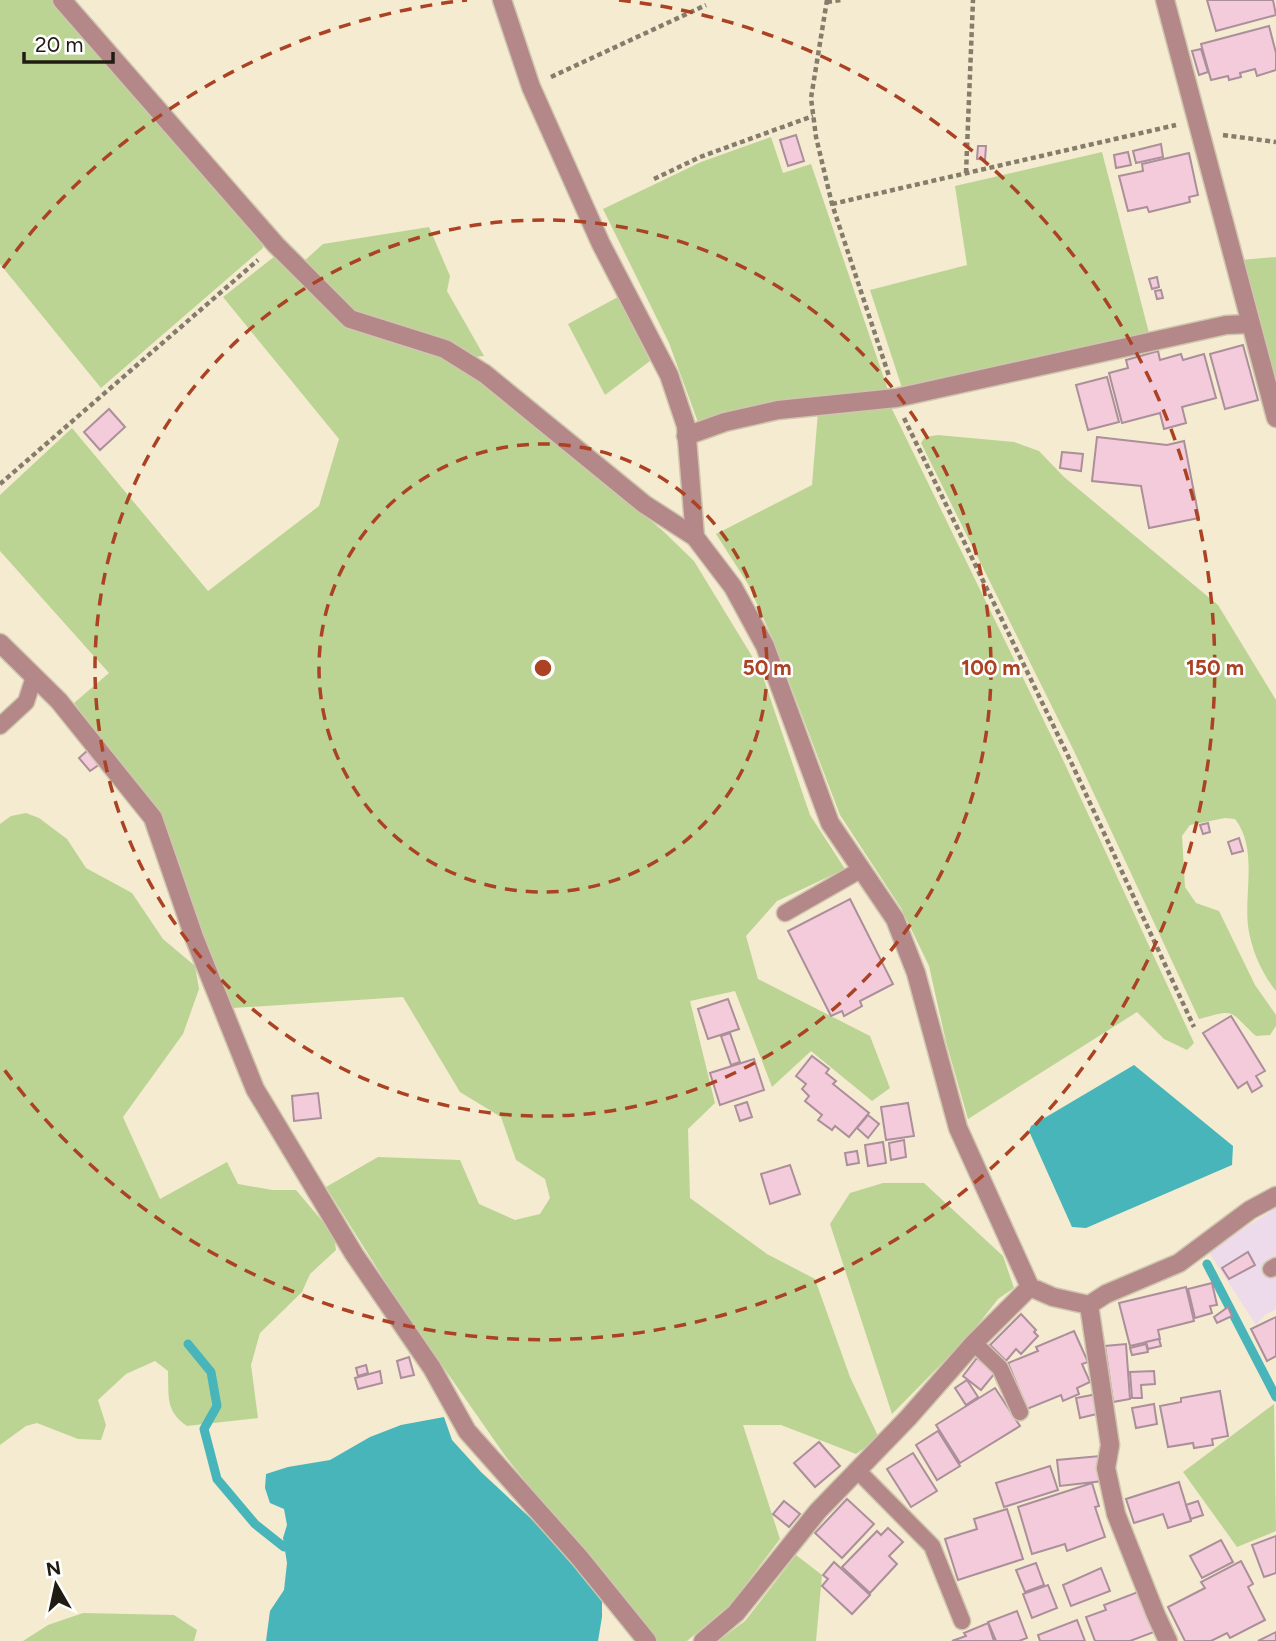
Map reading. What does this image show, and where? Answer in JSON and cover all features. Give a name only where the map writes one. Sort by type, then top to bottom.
[{"type":"street","points":[[62,0],[276,245],[350,320],[445,349],[485,374],[644,504],[695,537],[733,587],[765,646],[830,823],[895,919],[916,973],[958,1128],[1030,1287],[1053,1297],[1090,1305],[1106,1294],[1179,1263],[1250,1210],[1276,1196]]},
{"type":"street","points":[[502,0],[531,87],[601,244],[669,375],[686,426],[695,537]]},
{"type":"street","points":[[1165,0],[1276,418]]},
{"type":"street","points":[[687,436],[725,422],[778,410],[897,398],[1226,325],[1250,324]]},
{"type":"street","points":[[0,643],[59,701],[153,818],[194,937],[255,1089],[354,1254],[432,1368],[467,1432],[579,1557],[647,1641]]},
{"type":"street","points":[[703,1641],[736,1613],[818,1511],[974,1343],[1030,1287]]},
{"type":"street","points":[[1090,1305],[1110,1445],[1106,1468],[1116,1514],[1168,1641]]},
{"type":"lane","points":[[0,726],[26,702],[34,677]]},
{"type":"lane","points":[[785,913],[862,869]]},
{"type":"lane","points":[[974,1343],[1000,1368],[1020,1412]]},
{"type":"lane","points":[[858,1471],[932,1546],[962,1621]]},
{"type":"path","points":[[841,0],[827,1],[811,98],[813,116],[832,204],[902,414],[1071,762],[1194,1027]]},
{"type":"path","points":[[966,173],[973,0]]},
{"type":"path","points":[[531,87],[706,5]]},
{"type":"path","points":[[654,179],[700,157],[813,116]]},
{"type":"path","points":[[832,204],[966,173],[1199,128],[1220,135],[1276,142]]},
{"type":"path","points":[[0,484],[276,245]]},
{"type":"shaded area","points":[[1276,1208],[1276,1309],[1265,1315],[1256,1325],[1208,1251]]},
{"type":"green space","points":[[0,0],[53,0],[262,240],[263,248],[101,388],[0,264]]},
{"type":"green space","points":[[771,137],[783,173],[811,164],[888,390],[777,405],[699,425],[669,343],[603,209],[701,162]]},
{"type":"green space","points":[[1102,152],[1149,333],[902,388],[870,290],[967,265],[955,186]]},
{"type":"green space","points":[[429,227],[450,276],[447,291],[484,356],[474,357],[449,342],[357,315],[303,262],[323,244]]},
{"type":"green space","points":[[275,256],[337,320],[358,330],[438,354],[462,367],[501,396],[662,530],[694,561],[761,671],[810,815],[845,869],[777,901],[746,936],[758,979],[870,1036],[890,1088],[872,1101],[811,1051],[772,1087],[735,991],[690,1001],[715,1103],[688,1129],[690,1198],[767,1254],[815,1279],[850,1377],[879,1438],[856,1454],[781,1425],[743,1425],[780,1539],[732,1603],[687,1641],[653,1641],[506,1457],[402,1308],[326,1187],[378,1157],[460,1160],[479,1204],[515,1220],[540,1214],[550,1198],[545,1179],[516,1160],[501,1117],[460,1092],[403,997],[233,1008],[208,949],[164,820],[74,703],[109,673],[0,551],[0,495],[72,428],[208,591],[319,506],[339,439],[223,297]]},
{"type":"green space","points":[[1276,257],[1276,384],[1274,384],[1241,260]]},
{"type":"green space","points":[[618,297],[650,361],[605,395],[568,324]]},
{"type":"green space","points":[[880,406],[892,409],[1064,762],[1194,1043],[1187,1050],[1164,1039],[1137,1012],[968,1119],[946,1042],[929,966],[901,908],[840,815],[774,642],[748,584],[716,534],[812,485],[818,412]]},
{"type":"green space","points":[[938,435],[1014,442],[1039,451],[1064,477],[1218,605],[1276,700],[1276,991],[1258,961],[1249,935],[1248,857],[1242,831],[1235,819],[1225,818],[1190,825],[1182,836],[1185,887],[1196,903],[1219,911],[1255,985],[1276,1015],[1276,1026],[1270,1035],[1256,1036],[1232,1014],[1199,1019],[1073,749],[921,443],[925,437]]},
{"type":"green space","points":[[26,813],[39,818],[67,839],[86,868],[132,893],[163,939],[195,966],[199,989],[183,1034],[123,1117],[160,1199],[227,1162],[238,1184],[272,1190],[296,1190],[334,1235],[336,1250],[310,1274],[302,1292],[260,1333],[251,1365],[258,1418],[187,1426],[172,1409],[168,1371],[155,1361],[126,1374],[98,1400],[106,1425],[101,1440],[78,1439],[37,1423],[26,1426],[0,1445],[0,824],[11,816]]},
{"type":"green space","points":[[883,1183],[924,1183],[1003,1256],[1014,1288],[998,1299],[969,1336],[892,1414],[830,1224],[850,1193]]},
{"type":"green space","points":[[1274,1404],[1276,1531],[1237,1547],[1183,1472]]},
{"type":"green space","points":[[796,1555],[822,1575],[816,1641],[718,1641],[745,1621]]},
{"type":"green space","points":[[83,1613],[174,1615],[197,1630],[194,1641],[23,1641],[48,1625]]},
{"type":"water","points":[[1134,1065],[1233,1146],[1232,1165],[1086,1228],[1072,1227],[1029,1131],[1031,1126]]},
{"type":"water","points":[[444,1417],[452,1440],[481,1472],[554,1540],[602,1598],[598,1641],[266,1641],[270,1611],[284,1590],[287,1563],[283,1538],[287,1525],[284,1509],[270,1503],[265,1488],[266,1474],[288,1467],[330,1460],[370,1437],[401,1425]]},
{"type":"building","points":[[1207,0],[1273,0],[1276,15],[1216,31]]},
{"type":"building","points":[[1269,26],[1276,53],[1276,70],[1257,76],[1255,69],[1240,73],[1241,77],[1229,80],[1228,76],[1211,80],[1201,44]]},
{"type":"building","points":[[1201,49],[1208,72],[1199,75],[1192,51]]},
{"type":"building","points":[[796,135],[804,161],[788,166],[780,140]]},
{"type":"building","points":[[1161,144],[1163,157],[1136,163],[1133,151]]},
{"type":"building","points":[[978,146],[986,146],[985,160],[977,159]]},
{"type":"building","points":[[1128,152],[1131,165],[1116,168],[1114,155]]},
{"type":"building","points":[[1189,153],[1198,195],[1189,197],[1190,202],[1149,212],[1147,207],[1128,211],[1119,176],[1143,171],[1142,164]]},
{"type":"building","points":[[1157,277],[1159,287],[1152,289],[1149,279]]},
{"type":"building","points":[[1161,290],[1163,298],[1157,299],[1155,291]]},
{"type":"building","points":[[1243,345],[1258,400],[1225,409],[1210,354]]},
{"type":"building","points":[[1158,351],[1160,360],[1181,354],[1183,360],[1204,354],[1216,398],[1182,407],[1186,423],[1164,429],[1160,413],[1122,423],[1109,373],[1128,368],[1126,360]]},
{"type":"building","points":[[1107,377],[1119,422],[1088,430],[1076,385]]},
{"type":"building","points":[[109,409],[125,427],[100,450],[84,432]]},
{"type":"building","points":[[1097,437],[1167,445],[1184,441],[1199,518],[1149,528],[1141,486],[1092,481]]},
{"type":"building","points":[[1062,452],[1083,454],[1081,471],[1060,468]]},
{"type":"building","points":[[88,750],[100,764],[90,771],[79,758]]},
{"type":"building","points":[[1208,823],[1210,832],[1203,834],[1200,825]]},
{"type":"building","points":[[1239,838],[1243,851],[1232,854],[1228,842]]},
{"type":"building","points":[[850,899],[893,984],[860,1001],[862,1006],[844,1016],[842,1011],[831,1016],[788,931]]},
{"type":"building","points":[[728,999],[739,1029],[708,1039],[698,1009]]},
{"type":"building","points":[[1231,1016],[1265,1071],[1256,1076],[1262,1086],[1252,1092],[1247,1082],[1238,1088],[1203,1033]]},
{"type":"building","points":[[730,1033],[740,1062],[731,1065],[721,1036]]},
{"type":"building","points":[[812,1056],[829,1069],[826,1073],[836,1081],[833,1084],[869,1113],[849,1137],[835,1126],[832,1130],[818,1120],[822,1115],[805,1101],[809,1096],[802,1089],[806,1084],[796,1076]]},
{"type":"building","points":[[754,1059],[764,1090],[720,1105],[710,1073]]},
{"type":"building","points":[[318,1093],[321,1118],[294,1121],[292,1096]]},
{"type":"building","points":[[747,1102],[752,1117],[740,1121],[735,1106]]},
{"type":"building","points":[[908,1103],[914,1136],[886,1140],[881,1107]]},
{"type":"building","points":[[868,1115],[879,1124],[868,1138],[857,1128]]},
{"type":"building","points":[[904,1140],[906,1157],[891,1160],[889,1143]]},
{"type":"building","points":[[883,1142],[886,1163],[868,1166],[865,1145]]},
{"type":"building","points":[[857,1151],[859,1163],[847,1165],[845,1153]]},
{"type":"building","points":[[790,1165],[800,1194],[770,1204],[761,1174]]},
{"type":"building","points":[[1248,1252],[1255,1265],[1229,1279],[1222,1268]]},
{"type":"building","points":[[1212,1283],[1217,1305],[1210,1306],[1212,1313],[1195,1318],[1188,1289]]},
{"type":"building","points":[[1186,1287],[1194,1321],[1158,1330],[1160,1339],[1130,1346],[1119,1303]]},
{"type":"building","points":[[1228,1307],[1232,1316],[1217,1323],[1214,1317]]},
{"type":"building","points":[[1021,1314],[1038,1336],[1021,1354],[1016,1349],[1006,1361],[990,1345]]},
{"type":"building","points":[[1276,1317],[1276,1356],[1267,1361],[1251,1329]]},
{"type":"building","points":[[1074,1331],[1088,1362],[1082,1364],[1090,1382],[1077,1388],[1079,1394],[1063,1401],[1061,1395],[1027,1409],[1008,1363],[1038,1351],[1036,1347]]},
{"type":"building","points":[[1159,1339],[1161,1346],[1148,1349],[1146,1342]]},
{"type":"building","points":[[1126,1344],[1130,1399],[1113,1402],[1105,1346]]},
{"type":"building","points":[[1146,1344],[1148,1352],[1132,1355],[1130,1348]]},
{"type":"building","points":[[409,1357],[414,1375],[401,1378],[397,1361]]},
{"type":"building","points":[[977,1358],[995,1373],[981,1390],[963,1376]]},
{"type":"building","points":[[366,1365],[368,1373],[358,1376],[356,1368]]},
{"type":"building","points":[[380,1371],[382,1383],[358,1389],[355,1378]]},
{"type":"building","points":[[1154,1371],[1155,1384],[1141,1385],[1142,1398],[1132,1398],[1130,1372]]},
{"type":"building","points":[[967,1380],[978,1397],[966,1405],[955,1388]]},
{"type":"building","points":[[995,1388],[1020,1426],[960,1463],[936,1425]]},
{"type":"building","points":[[1220,1391],[1228,1436],[1212,1439],[1213,1445],[1194,1448],[1193,1443],[1168,1447],[1160,1406],[1181,1402],[1181,1398]]},
{"type":"building","points":[[1097,1394],[1101,1413],[1080,1418],[1076,1398]]},
{"type":"building","points":[[1154,1404],[1157,1424],[1136,1428],[1132,1408]]},
{"type":"building","points":[[938,1431],[960,1466],[937,1480],[916,1445]]},
{"type":"building","points":[[819,1442],[840,1466],[815,1487],[794,1463]]},
{"type":"building","points":[[913,1453],[937,1491],[911,1507],[887,1469]]},
{"type":"building","points":[[1100,1456],[1103,1481],[1060,1486],[1057,1460]]},
{"type":"building","points":[[1050,1466],[1058,1490],[1004,1507],[996,1483]]},
{"type":"building","points":[[1179,1482],[1191,1521],[1168,1528],[1163,1514],[1134,1523],[1126,1499]]},
{"type":"building","points":[[1092,1483],[1099,1506],[1095,1507],[1105,1537],[1067,1551],[1065,1544],[1032,1554],[1018,1507]]},
{"type":"building","points":[[847,1499],[874,1524],[842,1558],[815,1533]]},
{"type":"building","points":[[784,1501],[800,1514],[789,1527],[773,1514]]},
{"type":"building","points":[[1198,1501],[1203,1515],[1191,1519],[1186,1505]]},
{"type":"building","points":[[1007,1509],[1023,1559],[958,1580],[945,1539],[977,1529],[974,1519]]},
{"type":"building","points":[[888,1528],[903,1542],[889,1556],[897,1564],[870,1593],[842,1567],[877,1531],[881,1535]]},
{"type":"building","points":[[1276,1536],[1276,1573],[1264,1577],[1252,1545]]},
{"type":"building","points":[[1221,1540],[1233,1562],[1202,1578],[1190,1556]]},
{"type":"building","points":[[1241,1561],[1253,1584],[1248,1587],[1265,1620],[1230,1638],[1227,1633],[1211,1641],[1185,1641],[1168,1607],[1205,1588],[1201,1582]]},
{"type":"building","points":[[834,1562],[870,1595],[852,1614],[822,1586],[828,1579],[823,1575]]},
{"type":"building","points":[[1036,1563],[1044,1585],[1025,1592],[1016,1570]]},
{"type":"building","points":[[1101,1568],[1110,1591],[1071,1606],[1063,1585]]},
{"type":"building","points":[[1048,1585],[1057,1608],[1032,1618],[1023,1594]]},
{"type":"building","points":[[1138,1592],[1154,1632],[1130,1641],[1095,1641],[1086,1617],[1106,1610],[1104,1605]]},
{"type":"building","points":[[1017,1611],[1027,1638],[1019,1641],[996,1641],[988,1622]]},
{"type":"building","points":[[1077,1620],[1085,1641],[1040,1641],[1038,1635]]},
{"type":"building","points":[[988,1623],[994,1641],[952,1641],[966,1636],[964,1633]]},
{"type":"building","points":[[1276,1632],[1276,1641],[1258,1641]]},
{"type":"waterway","points":[[1207,1264],[1276,1397]]},
{"type":"waterway","points":[[188,1344],[211,1372],[217,1406],[204,1429],[217,1479],[255,1524],[284,1547]]}]
